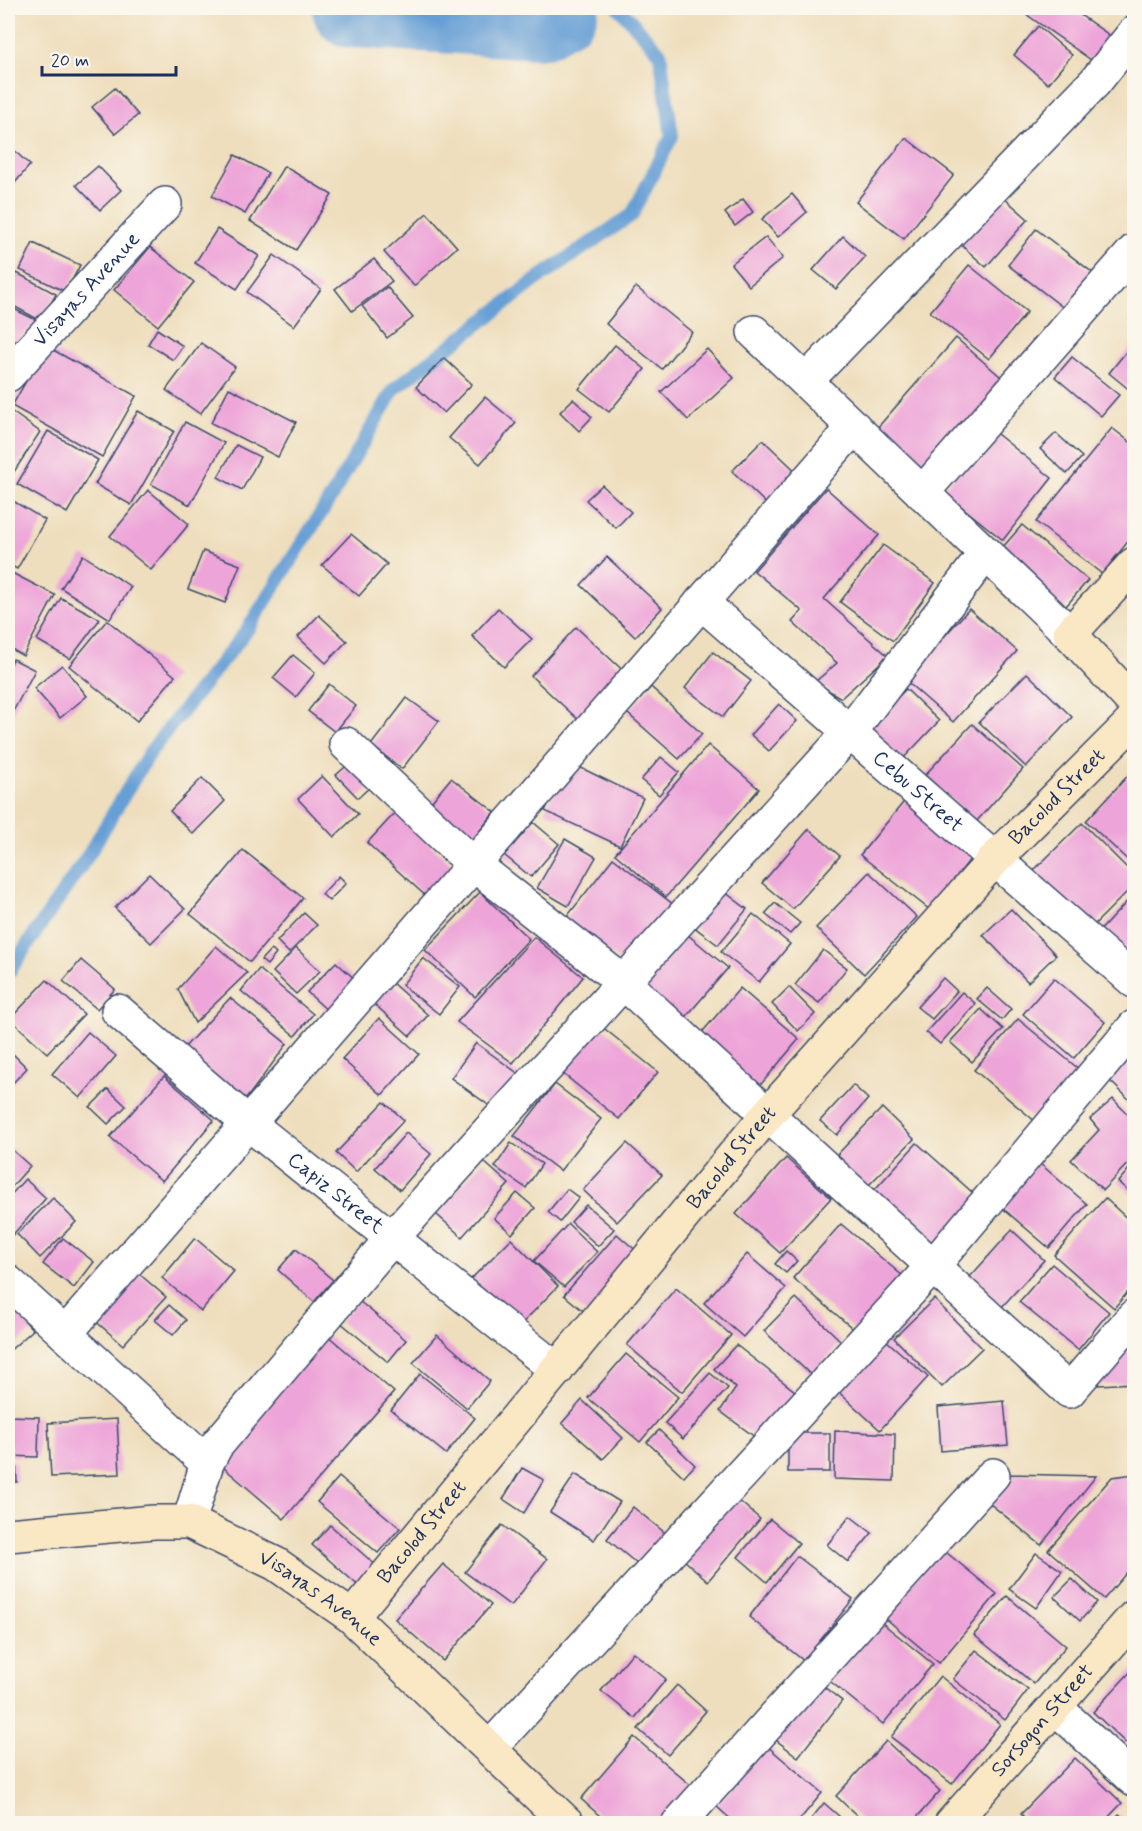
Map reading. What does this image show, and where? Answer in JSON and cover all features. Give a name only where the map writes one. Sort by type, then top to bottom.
[{"type":"street","points":[[806,381],[1095,82],[1134,33]]},
{"type":"street","name":"Visayas Avenue","points":[[8,375],[165,204]]},
{"type":"street","points":[[922,493],[1134,251]]},
{"type":"street","points":[[754,332],[1070,634],[1134,703]]},
{"type":"street","points":[[65,1334],[854,427]]},
{"type":"street","points":[[189,1522],[207,1463],[216,1446],[392,1238],[850,732],[985,554]]},
{"type":"street","points":[[1070,634],[1134,564]]},
{"type":"street","name":"Cebu Street","points":[[701,602],[1134,981]]},
{"type":"street","name":"Bacolod Street","points":[[352,1617],[767,1115],[995,859],[1134,720]]},
{"type":"street","points":[[346,744],[473,864],[623,982],[1069,1391],[1134,1316]]},
{"type":"street","name":"Capiz Street","points":[[118,1011],[248,1123],[557,1370]]},
{"type":"street","points":[[490,1748],[933,1266],[1134,1027]]},
{"type":"street","points":[[8,1282],[207,1463]]},
{"type":"street","points":[[678,1824],[993,1475]]},
{"type":"street","name":"Visayas Avenue","points":[[8,1536],[154,1522],[189,1522],[276,1564],[352,1617],[568,1824]]},
{"type":"street","name":"Sorsogon Street","points":[[951,1824],[1134,1617]]},
{"type":"street","points":[[1055,1707],[1134,1780]]},
{"type":"building","points":[[1026,8],[1070,8],[1112,37],[1094,62],[1023,12]]},
{"type":"building","points":[[1038,26],[1072,55],[1048,84],[1014,55]]},
{"type":"building","points":[[115,88],[138,115],[115,134],[92,107]]},
{"type":"building","points":[[906,138],[954,175],[904,239],[856,202]]},
{"type":"building","points":[[8,145],[30,165],[8,191]]},
{"type":"building","points":[[235,155],[268,173],[245,214],[212,196]]},
{"type":"building","points":[[98,166],[121,190],[100,210],[76,185]]},
{"type":"building","points":[[284,166],[332,195],[296,250],[250,221]]},
{"type":"building","points":[[995,190],[1028,219],[986,267],[952,237]]},
{"type":"building","points":[[792,194],[807,212],[778,237],[762,219]]},
{"type":"building","points":[[743,199],[753,212],[735,226],[725,213]]},
{"type":"building","points":[[427,213],[457,247],[414,286],[384,252]]},
{"type":"building","points":[[217,229],[259,256],[237,289],[195,263]]},
{"type":"building","points":[[1036,229],[1093,273],[1065,309],[1008,265]]},
{"type":"building","points":[[843,236],[865,257],[836,289],[813,270]]},
{"type":"building","points":[[766,237],[783,258],[749,286],[731,264]]},
{"type":"building","points":[[33,243],[80,265],[66,292],[20,270]]},
{"type":"building","points":[[150,247],[194,282],[158,326],[114,290]]},
{"type":"building","points":[[274,255],[321,289],[294,326],[247,292]]},
{"type":"building","points":[[374,259],[392,281],[352,311],[335,289]]},
{"type":"building","points":[[969,265],[1027,312],[989,359],[930,312]]},
{"type":"building","points":[[17,273],[56,294],[41,321],[8,303],[8,281]]},
{"type":"building","points":[[387,287],[413,318],[387,338],[362,306]]},
{"type":"building","points":[[636,287],[692,332],[662,369],[606,324]]},
{"type":"building","points":[[8,306],[38,321],[8,349]]},
{"type":"building","points":[[157,329],[183,346],[173,360],[148,344]]},
{"type":"building","points":[[956,338],[1008,383],[922,480],[871,435]]},
{"type":"building","points":[[1134,342],[1134,389],[1132,392],[1109,373]]},
{"type":"building","points":[[201,343],[235,367],[200,414],[166,390]]},
{"type":"building","points":[[615,345],[645,369],[609,412],[579,389]]},
{"type":"building","points":[[46,346],[136,396],[102,457],[12,406]]},
{"type":"building","points":[[707,349],[734,378],[688,420],[661,392]]},
{"type":"building","points":[[1072,357],[1119,395],[1101,416],[1055,377]]},
{"type":"building","points":[[444,358],[472,384],[444,413],[416,387]]},
{"type":"building","points":[[229,388],[296,422],[278,457],[211,423]]},
{"type":"building","points":[[485,397],[516,423],[480,464],[449,438]]},
{"type":"building","points":[[573,399],[592,417],[579,431],[560,412]]},
{"type":"building","points":[[8,409],[40,432],[8,481]]},
{"type":"building","points":[[138,411],[174,431],[131,505],[95,484]]},
{"type":"building","points":[[185,422],[224,443],[190,505],[151,484]]},
{"type":"building","points":[[1112,428],[1134,445],[1134,534],[1102,574],[1036,522]]},
{"type":"building","points":[[992,430],[1052,478],[1003,540],[942,491]]},
{"type":"building","points":[[48,431],[98,460],[67,513],[17,484]]},
{"type":"building","points":[[1056,433],[1082,457],[1067,474],[1040,449]]},
{"type":"building","points":[[763,440],[806,481],[775,512],[732,471]]},
{"type":"building","points":[[236,445],[260,457],[242,490],[218,477]]},
{"type":"building","points":[[602,485],[631,512],[616,528],[586,500]]},
{"type":"building","points":[[826,488],[879,535],[824,599],[888,656],[841,698],[815,682],[837,663],[792,622],[802,611],[754,571]]},
{"type":"building","points":[[148,490],[189,524],[151,570],[110,536]]},
{"type":"building","points":[[8,498],[45,520],[17,569],[8,564]]},
{"type":"building","points":[[1022,525],[1088,580],[1062,611],[996,555]]},
{"type":"building","points":[[351,534],[387,564],[359,596],[322,565]]},
{"type":"building","points":[[883,545],[935,583],[893,641],[840,602]]},
{"type":"building","points":[[203,551],[240,565],[225,603],[188,589]]},
{"type":"building","points":[[83,555],[131,587],[110,619],[61,588]]},
{"type":"building","points":[[607,557],[662,608],[635,637],[581,585]]},
{"type":"building","points":[[12,573],[55,595],[23,656],[8,647],[8,582]]},
{"type":"building","points":[[61,598],[100,619],[70,659],[37,640]]},
{"type":"building","points":[[498,608],[532,639],[504,667],[472,636]]},
{"type":"building","points":[[969,609],[1017,651],[953,722],[905,680]]},
{"type":"building","points":[[319,615],[347,641],[326,663],[298,637]]},
{"type":"building","points":[[107,620],[175,676],[137,721],[69,666]]},
{"type":"building","points":[[576,627],[629,676],[584,725],[531,676]]},
{"type":"building","points":[[713,652],[751,681],[723,717],[685,688]]},
{"type":"building","points":[[293,655],[315,673],[296,697],[273,678]]},
{"type":"building","points":[[13,659],[35,670],[8,721],[8,669]]},
{"type":"building","points":[[62,665],[87,696],[60,718],[34,688]]},
{"type":"building","points":[[1027,673],[1072,717],[1026,767],[979,722]]},
{"type":"building","points":[[329,684],[356,706],[335,732],[308,711]]},
{"type":"building","points":[[651,687],[702,734],[679,759],[627,713]]},
{"type":"building","points":[[906,689],[939,721],[897,765],[863,732]]},
{"type":"building","points":[[407,698],[439,721],[402,769],[371,745]]},
{"type":"building","points":[[779,704],[797,721],[769,751],[751,735]]},
{"type":"building","points":[[972,724],[1023,769],[976,822],[925,775]]},
{"type":"building","points":[[708,745],[759,789],[666,897],[615,854]]},
{"type":"building","points":[[661,757],[679,772],[659,795],[641,780]]},
{"type":"building","points":[[351,762],[372,785],[358,798],[336,775]]},
{"type":"building","points":[[569,762],[643,798],[620,846],[545,811]]},
{"type":"building","points":[[1134,769],[1134,866],[1086,821]]},
{"type":"building","points":[[322,776],[358,814],[334,837],[298,799]]},
{"type":"building","points":[[202,778],[225,801],[193,834],[170,811]]},
{"type":"building","points":[[451,778],[495,812],[472,840],[428,806]]},
{"type":"building","points":[[907,798],[975,853],[930,910],[860,855]]},
{"type":"building","points":[[395,813],[457,869],[429,899],[367,843]]},
{"type":"building","points":[[533,822],[559,844],[531,877],[504,855]]},
{"type":"building","points":[[1082,823],[1134,875],[1134,885],[1090,929],[1032,872]]},
{"type":"building","points":[[809,829],[840,856],[793,909],[762,883]]},
{"type":"building","points":[[565,839],[596,857],[568,906],[537,888]]},
{"type":"building","points":[[243,850],[303,898],[250,962],[190,914]]},
{"type":"building","points":[[613,858],[674,905],[626,966],[565,919]]},
{"type":"building","points":[[869,872],[917,917],[864,974],[816,928]]},
{"type":"building","points":[[149,874],[185,909],[151,943],[115,908]]},
{"type":"building","points":[[339,876],[346,883],[329,901],[322,894]]},
{"type":"building","points":[[717,886],[747,909],[718,945],[689,923]]},
{"type":"building","points":[[480,892],[529,939],[475,997],[425,950]]},
{"type":"building","points":[[1134,894],[1134,971],[1096,935]]},
{"type":"building","points":[[775,903],[800,923],[790,934],[765,914]]},
{"type":"building","points":[[1011,909],[1056,955],[1028,982],[983,935]]},
{"type":"building","points":[[304,913],[317,925],[289,953],[277,941]]},
{"type":"building","points":[[753,914],[790,944],[759,982],[721,952]]},
{"type":"building","points":[[682,930],[728,968],[679,1025],[634,986]]},
{"type":"building","points":[[534,937],[583,977],[513,1063],[457,1022]]},
{"type":"building","points":[[216,946],[247,973],[195,1023],[178,989]]},
{"type":"building","points":[[296,948],[320,971],[296,994],[273,972]]},
{"type":"building","points":[[271,949],[276,954],[267,965],[261,960]]},
{"type":"building","points":[[823,950],[847,968],[819,1003],[795,985]]},
{"type":"building","points":[[423,958],[460,987],[439,1014],[402,985]]},
{"type":"building","points":[[81,960],[115,989],[97,1009],[63,981]]},
{"type":"building","points":[[336,962],[358,982],[330,1013],[307,992]]},
{"type":"building","points":[[259,969],[313,1014],[295,1036],[241,991]]},
{"type":"building","points":[[943,978],[957,991],[932,1019],[917,1007]]},
{"type":"building","points":[[1054,978],[1105,1022],[1074,1058],[1023,1014]]},
{"type":"building","points":[[47,980],[84,1014],[47,1053],[10,1019]]},
{"type":"building","points":[[391,982],[428,1015],[410,1036],[372,1002]]},
{"type":"building","points":[[789,987],[815,1014],[798,1031],[772,1004]]},
{"type":"building","points":[[740,988],[799,1039],[752,1095],[692,1044]]},
{"type":"building","points":[[987,988],[1011,1009],[1002,1020],[977,999]]},
{"type":"building","points":[[962,992],[976,1004],[940,1044],[926,1032]]},
{"type":"building","points":[[230,998],[287,1044],[243,1103],[183,1049]]},
{"type":"building","points":[[981,1009],[1003,1029],[972,1062],[950,1042]]},
{"type":"building","points":[[379,1018],[419,1054],[382,1095],[342,1059]]},
{"type":"building","points":[[1018,1019],[1080,1070],[1036,1122],[974,1070]]},
{"type":"building","points":[[595,1021],[658,1072],[619,1119],[556,1068]]},
{"type":"building","points":[[88,1032],[116,1056],[80,1098],[52,1074]]},
{"type":"building","points":[[476,1043],[523,1077],[498,1112],[451,1078]]},
{"type":"building","points":[[8,1049],[27,1068],[8,1088]]},
{"type":"building","points":[[1134,1050],[1134,1104],[1107,1078]]},
{"type":"building","points":[[164,1076],[214,1120],[162,1181],[110,1137]]},
{"type":"building","points":[[555,1084],[601,1119],[560,1171],[514,1136]]},
{"type":"building","points":[[853,1085],[868,1099],[837,1135],[820,1121]]},
{"type":"building","points":[[108,1089],[126,1106],[108,1124],[90,1107]]},
{"type":"building","points":[[1113,1099],[1134,1121],[1134,1157],[1103,1190],[1071,1160],[1099,1130],[1090,1119]]},
{"type":"building","points":[[384,1102],[404,1120],[356,1172],[336,1153]]},
{"type":"building","points":[[882,1108],[914,1139],[863,1191],[831,1161]]},
{"type":"building","points":[[406,1133],[431,1154],[400,1190],[375,1168]]},
{"type":"building","points":[[511,1143],[542,1164],[526,1188],[495,1167]]},
{"type":"building","points":[[627,1143],[662,1175],[617,1222],[583,1190]]},
{"type":"building","points":[[917,1143],[982,1201],[933,1255],[868,1197]]},
{"type":"building","points":[[8,1146],[30,1166],[8,1191]]},
{"type":"building","points":[[786,1158],[831,1198],[780,1253],[736,1214]]},
{"type":"building","points":[[483,1161],[509,1184],[462,1237],[436,1214]]},
{"type":"building","points":[[1038,1162],[1087,1204],[1049,1248],[1000,1206]]},
{"type":"building","points":[[1134,1163],[1134,1196],[1118,1182]]},
{"type":"building","points":[[25,1179],[46,1198],[8,1240],[8,1198]]},
{"type":"building","points":[[567,1189],[579,1198],[560,1222],[548,1212]]},
{"type":"building","points":[[517,1193],[535,1208],[512,1234],[494,1218]]},
{"type":"building","points":[[53,1198],[76,1222],[40,1258],[17,1234]]},
{"type":"building","points":[[1105,1198],[1134,1225],[1134,1285],[1114,1308],[1054,1255]]},
{"type":"building","points":[[586,1205],[614,1229],[598,1246],[571,1222]]},
{"type":"building","points":[[568,1224],[597,1252],[564,1287],[534,1261]]},
{"type":"building","points":[[841,1224],[904,1277],[857,1332],[793,1278]]},
{"type":"building","points":[[1012,1230],[1044,1260],[1001,1308],[969,1278]]},
{"type":"building","points":[[617,1234],[640,1254],[588,1315],[564,1295]]},
{"type":"building","points":[[63,1238],[94,1262],[74,1288],[43,1264]]},
{"type":"building","points":[[195,1238],[234,1271],[201,1311],[162,1278]]},
{"type":"building","points":[[511,1239],[558,1286],[514,1332],[466,1284]]},
{"type":"building","points":[[296,1249],[333,1280],[314,1302],[278,1270]]},
{"type":"building","points":[[786,1251],[797,1261],[786,1273],[775,1264]]},
{"type":"building","points":[[747,1254],[786,1288],[743,1337],[704,1303]]},
{"type":"building","points":[[1052,1264],[1109,1312],[1078,1350],[1019,1302]]},
{"type":"building","points":[[129,1265],[166,1297],[123,1345],[85,1312]]},
{"type":"building","points":[[676,1288],[731,1335],[682,1392],[627,1345]]},
{"type":"building","points":[[796,1298],[842,1342],[811,1375],[764,1331]]},
{"type":"building","points":[[934,1299],[982,1348],[942,1387],[894,1338]]},
{"type":"building","points":[[358,1300],[406,1340],[388,1362],[340,1322]]},
{"type":"building","points":[[169,1305],[186,1320],[173,1335],[155,1320]]},
{"type":"building","points":[[12,1306],[33,1330],[8,1352],[8,1310]]},
{"type":"building","points":[[879,1334],[928,1377],[880,1430],[832,1386]]},
{"type":"building","points":[[327,1335],[394,1392],[284,1519],[217,1462]]},
{"type":"building","points":[[437,1335],[490,1381],[467,1408],[413,1363]]},
{"type":"building","points":[[1134,1335],[1134,1383],[1082,1386]]},
{"type":"building","points":[[736,1345],[796,1392],[759,1440],[720,1411],[736,1388],[714,1369]]},
{"type":"building","points":[[626,1354],[678,1397],[640,1442],[588,1398]]},
{"type":"building","points":[[710,1373],[728,1388],[683,1439],[665,1423]]},
{"type":"building","points":[[420,1374],[475,1418],[446,1454],[391,1410]]},
{"type":"building","points":[[582,1400],[623,1438],[603,1459],[562,1423]]},
{"type":"building","points":[[1004,1401],[1008,1445],[941,1451],[938,1407]]},
{"type":"building","points":[[8,1416],[39,1417],[38,1457],[8,1456]]},
{"type":"building","points":[[117,1419],[120,1474],[51,1477],[48,1423]]},
{"type":"building","points":[[659,1430],[695,1465],[684,1477],[647,1442]]},
{"type":"building","points":[[835,1431],[895,1434],[894,1481],[834,1479]]},
{"type":"building","points":[[788,1433],[830,1433],[830,1472],[788,1472]]},
{"type":"building","points":[[8,1461],[16,1461],[17,1482],[8,1482]]},
{"type":"building","points":[[522,1468],[544,1480],[524,1513],[503,1499]]},
{"type":"building","points":[[575,1474],[620,1502],[594,1540],[550,1512]]},
{"type":"building","points":[[1005,1474],[1096,1476],[1041,1545],[984,1499]]},
{"type":"building","points":[[1134,1474],[1134,1564],[1104,1599],[1048,1550],[1112,1477]]},
{"type":"building","points":[[339,1477],[400,1528],[378,1553],[317,1502]]},
{"type":"building","points":[[736,1498],[760,1519],[708,1581],[684,1560]]},
{"type":"building","points":[[633,1507],[669,1536],[642,1568],[607,1539]]},
{"type":"building","points":[[850,1516],[872,1533],[848,1562],[827,1545]]},
{"type":"building","points":[[770,1519],[799,1543],[767,1582],[738,1557]]},
{"type":"building","points":[[330,1525],[379,1568],[361,1588],[312,1545]]},
{"type":"building","points":[[502,1525],[547,1559],[511,1606],[465,1572]]},
{"type":"building","points":[[941,1548],[997,1594],[939,1663],[884,1617]]},
{"type":"building","points":[[1036,1553],[1062,1571],[1036,1608],[1009,1589]]},
{"type":"building","points":[[797,1556],[853,1599],[804,1661],[749,1617]]},
{"type":"building","points":[[443,1564],[491,1605],[443,1661],[395,1619]]},
{"type":"building","points":[[1072,1579],[1097,1602],[1080,1621],[1054,1597]]},
{"type":"building","points":[[1007,1596],[1066,1646],[1034,1684],[974,1635]]},
{"type":"building","points":[[876,1618],[933,1664],[883,1724],[826,1678]]},
{"type":"building","points":[[976,1650],[1028,1690],[1005,1720],[953,1679]]},
{"type":"building","points":[[633,1652],[666,1679],[635,1718],[601,1691]]},
{"type":"building","points":[[1134,1670],[1134,1751],[1093,1712]]},
{"type":"building","points":[[940,1676],[1000,1724],[952,1784],[891,1737]]},
{"type":"building","points":[[819,1683],[842,1701],[798,1757],[776,1740]]},
{"type":"building","points":[[677,1685],[706,1711],[668,1755],[638,1729]]},
{"type":"building","points":[[634,1737],[695,1789],[665,1824],[609,1824],[581,1799]]},
{"type":"building","points":[[886,1741],[940,1791],[911,1824],[866,1824],[836,1796]]},
{"type":"building","points":[[767,1746],[822,1793],[796,1824],[736,1824],[716,1806]]},
{"type":"building","points":[[1075,1758],[1122,1803],[1102,1824],[1031,1824],[1021,1814]]},
{"type":"building","points":[[824,1803],[848,1824],[807,1824]]},
{"type":"building","points":[[1119,1814],[1130,1824],[1110,1824]]},
{"type":"waterway","points":[[352,8],[540,19],[559,8]]},
{"type":"waterway","points":[[8,973],[87,857],[150,752],[247,630],[333,494],[394,389],[540,277],[632,215],[672,136],[660,53],[619,8]]}]
